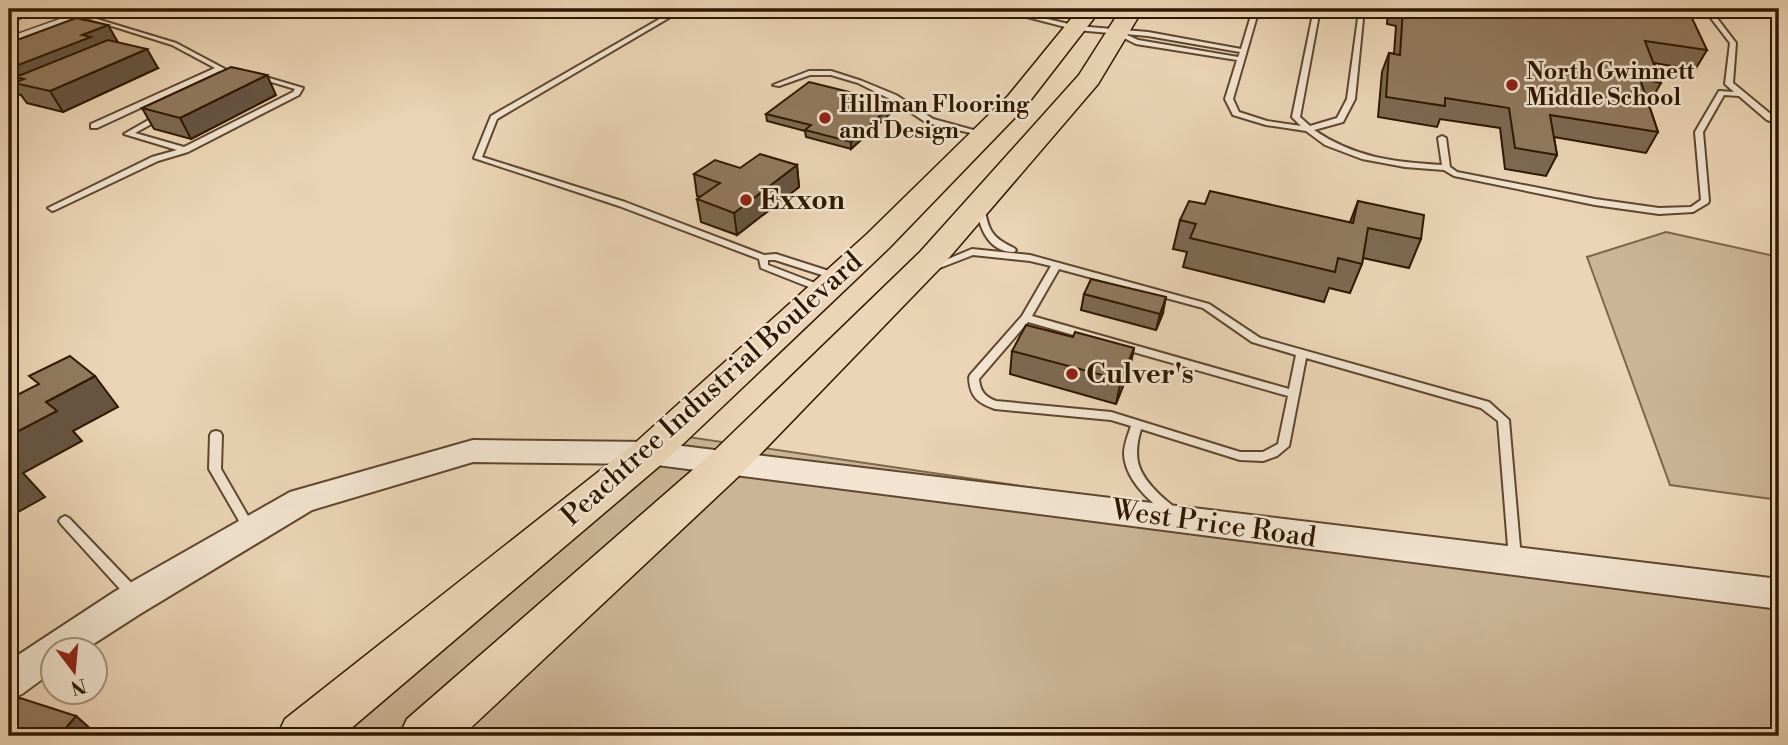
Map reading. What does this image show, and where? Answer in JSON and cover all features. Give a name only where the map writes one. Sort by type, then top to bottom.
[{"type":"highway","name":"Peachtree Industrial Boulevard","points":[[303,736],[649,453],[878,242],[1044,71],[1104,20]]},
{"type":"highway","name":"Peachtree Industrial Boulevard","points":[[425,736],[726,464],[913,278],[1089,79],[1104,20]]},
{"type":"street","points":[[9,41],[99,9]]},
{"type":"street","name":"West Price Road","points":[[76,636],[136,597],[301,500],[473,451],[649,453],[1779,594]]},
{"type":"street","name":"West Price Road","points":[[9,682],[38,662]]},
{"type":"lane","points":[[9,20],[40,9]]},
{"type":"lane","points":[[681,9],[494,118],[478,158],[622,204],[763,258],[776,257],[826,273],[831,284],[814,286],[764,266],[763,258]]},
{"type":"lane","points":[[999,9],[1104,20],[1136,42],[1242,55]]},
{"type":"lane","points":[[1256,9],[1229,99],[1236,113],[1266,122],[1307,129],[1340,120],[1351,99],[1362,9]]},
{"type":"lane","points":[[1317,9],[1296,117],[1307,129],[1342,152],[1391,164],[1446,168],[1454,174],[1595,202],[1659,211],[1693,209],[1704,201],[1699,132],[1721,93],[1740,94]]},
{"type":"lane","points":[[1707,9],[1733,43],[1729,84],[1770,118],[1779,122]]},
{"type":"lane","points":[[82,15],[174,44],[238,77]]},
{"type":"lane","points":[[91,30],[110,24]]},
{"type":"lane","points":[[143,44],[156,39]]},
{"type":"lane","points":[[94,126],[221,68]]},
{"type":"lane","points":[[777,85],[808,74],[831,73],[893,97],[930,121],[984,134]]},
{"type":"lane","points":[[52,208],[155,159],[185,150],[296,93],[299,88],[257,76],[238,77],[226,84]]},
{"type":"lane","points":[[165,115],[128,134],[185,150]]},
{"type":"lane","points":[[1442,138],[1446,168]]},
{"type":"lane","points":[[980,204],[987,236],[993,243],[1030,258],[1206,306],[1256,340],[1485,405],[1503,420],[1515,562]]},
{"type":"lane","points":[[913,278],[957,256],[972,252],[1030,258]]},
{"type":"lane","points":[[1056,265],[1026,318],[974,378],[975,390],[980,397],[995,405],[1111,416],[1240,456],[1259,458],[1277,452],[1283,446],[1302,353]]},
{"type":"lane","points":[[1026,318],[1294,394]]},
{"type":"lane","points":[[1137,424],[1130,456],[1134,468],[1162,505],[1188,521]]},
{"type":"lane","points":[[216,435],[215,469],[250,530]]},
{"type":"lane","points":[[65,521],[136,597]]},
{"type":"shaded area","points":[[1666,232],[1779,257],[1779,500],[1670,485],[1587,257]]},
{"type":"shaded area","points":[[661,433],[1572,567],[1779,582],[1779,736],[297,736]]},
{"type":"building","name":"North Gwinnett Middle School","points":[[1403,9],[1651,9],[1690,14],[1707,50],[1645,41],[1661,83],[1640,79],[1658,132],[1550,115],[1557,155],[1515,148],[1509,108],[1445,98],[1445,106],[1386,97],[1389,53],[1400,55]]},
{"type":"building","points":[[76,18],[108,25],[82,35],[91,37],[13,67],[12,75],[21,75],[108,40],[147,49],[50,91],[14,83],[24,79],[9,75],[9,43]]},
{"type":"building","points":[[231,67],[267,75],[180,118],[142,108]]},
{"type":"building","name":"Hillman Flooring and Design","points":[[809,82],[894,103],[851,142],[805,130],[811,125],[766,114]]},
{"type":"building","points":[[760,154],[797,165],[734,213],[697,199],[720,183],[694,174],[715,160],[740,168]]},
{"type":"building","points":[[1210,191],[1353,223],[1358,201],[1424,215],[1421,239],[1368,228],[1362,264],[1338,258],[1335,272],[1190,238],[1196,224],[1180,220],[1189,201],[1205,204]]},
{"type":"building","points":[[1091,279],[1166,297],[1160,314],[1084,294]]},
{"type":"building","points":[[1026,325],[1073,337],[1075,332],[1134,348],[1121,380],[1012,351]]},
{"type":"building","points":[[70,356],[95,376],[46,402],[57,411],[9,436],[9,399],[39,384],[29,376]]},
{"type":"building","points":[[9,458],[17,466],[9,471]]},
{"type":"building","points":[[20,698],[38,706],[76,716],[59,736],[22,736],[9,732],[9,709]]},
{"type":"place","name":"North Gwinnett Middle School","points":[[1512,85]]},
{"type":"place","name":"Hillman Flooring and Design","points":[[825,118]]},
{"type":"place","name":"Exxon","points":[[746,200]]},
{"type":"place","name":"Culver's","points":[[1072,374]]}]
